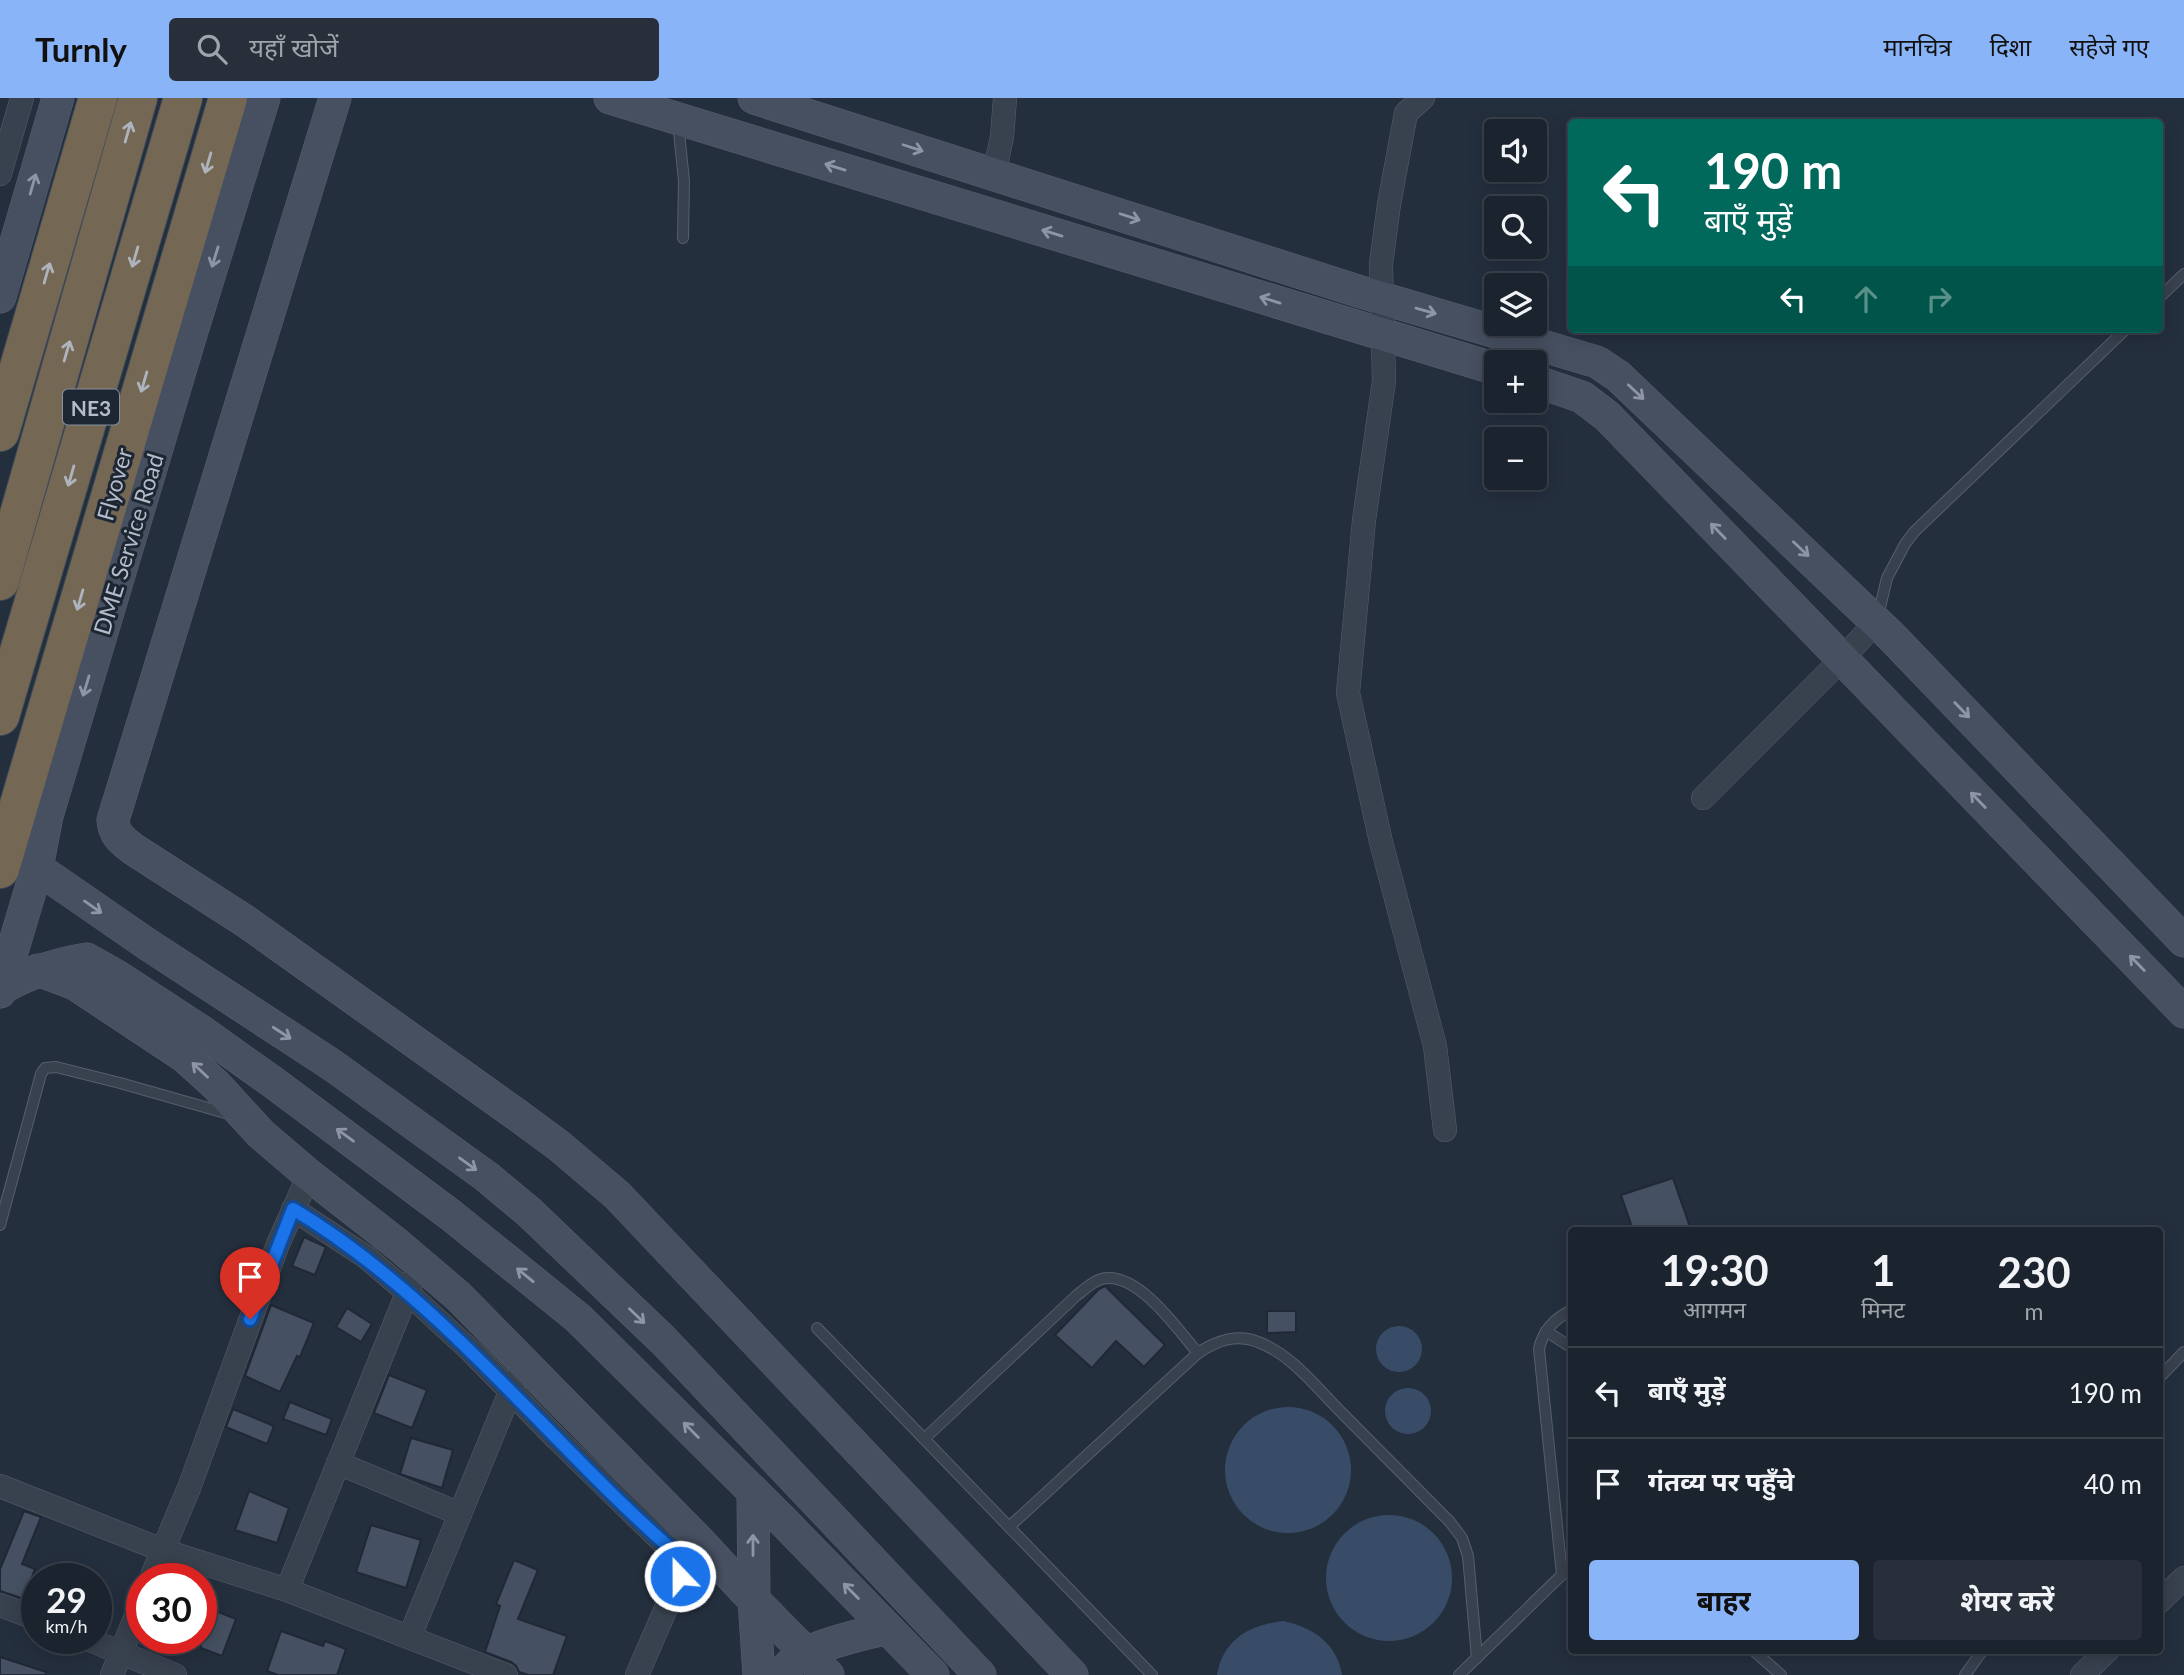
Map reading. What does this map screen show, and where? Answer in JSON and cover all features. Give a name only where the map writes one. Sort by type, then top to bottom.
[{"type":"highway","points":[[0,432],[99,98]]},
{"type":"highway","name":"NE3","points":[[0,581],[138,98]]},
{"type":"highway","name":"NE3","points":[[0,716],[183,98]]},
{"type":"highway","name":"Flyover","points":[[18,868],[228,98]]},
{"type":"street","points":[[0,297],[58,98]]},
{"type":"street","name":"DME Service Road","points":[[0,991],[18,868],[47,816],[264,98]]},
{"type":"street","points":[[335,98],[113,820],[114,830],[132,849],[245,921],[513,1112],[558,1145],[617,1195],[1072,1675]]},
{"type":"street","points":[[610,98],[1484,365]]},
{"type":"street","points":[[994,174],[1002,137],[1004,98]]},
{"type":"street","points":[[1362,292],[1381,264],[1388,204],[1406,113],[1423,98]]},
{"type":"street","points":[[0,174],[15,99]]},
{"type":"street","points":[[761,144],[765,101],[1362,292],[1597,362],[1618,376],[1876,622],[2184,942]]},
{"type":"street","points":[[1362,292],[1383,334],[1384,381],[1364,520],[1348,693],[1381,842],[1435,1046],[1445,1130]]},
{"type":"street","points":[[1547,385],[1582,397],[1607,416],[2184,1013]]},
{"type":"street","points":[[1703,798],[1876,622]]},
{"type":"street","points":[[18,868],[147,944],[332,1066],[503,1191],[663,1340],[980,1675]]},
{"type":"street","points":[[0,991],[22,976],[38,970],[87,960],[117,976],[201,1031],[274,1083],[472,1231],[578,1318],[753,1491],[933,1675]]},
{"type":"street","points":[[38,970],[75,984],[185,1057],[216,1085],[261,1134],[458,1296],[522,1361],[686,1547]]},
{"type":"street","points":[[157,1563],[189,1488],[273,1256],[309,1175]]},
{"type":"street","points":[[472,1231],[503,1191]]},
{"type":"street","points":[[293,1209],[366,1257],[407,1292],[511,1392],[686,1547],[754,1600],[828,1675]]},
{"type":"street","points":[[287,1590],[407,1292],[421,1264]]},
{"type":"street","points":[[410,1636],[522,1361]]},
{"type":"street","points":[[338,1463],[460,1514]]},
{"type":"street","points":[[0,1486],[162,1550],[287,1590],[506,1675]]},
{"type":"street","points":[[753,1491],[754,1600],[759,1675]]},
{"type":"street","points":[[637,1675],[680,1576],[686,1547]]},
{"type":"street","points":[[2163,1598],[2184,1578]]},
{"type":"street","points":[[0,1605],[21,1613]]},
{"type":"street","points":[[783,1675],[791,1662],[806,1652],[887,1628]]},
{"type":"street","points":[[112,1675],[126,1640]]},
{"type":"street","points":[[112,1648],[175,1675]]},
{"type":"street","points":[[2082,1675],[2104,1654]]},
{"type":"lane","points":[[678,119],[684,181],[683,238]]},
{"type":"lane","points":[[2163,294],[2184,274]]},
{"type":"lane","points":[[1876,622],[1887,578],[1914,532],[2122,333]]},
{"type":"lane","points":[[0,1225],[41,1074],[45,1068],[56,1067],[120,1083],[248,1119]]},
{"type":"lane","points":[[924,1439],[1076,1296],[1106,1278],[1118,1279],[1142,1292],[1198,1353]]},
{"type":"lane","points":[[1562,1575],[1539,1349],[1546,1331],[1568,1312]]},
{"type":"lane","points":[[817,1328],[1152,1675]]},
{"type":"lane","points":[[1546,1331],[1568,1345]]},
{"type":"lane","points":[[1009,1527],[1198,1353],[1213,1342],[1242,1338],[1261,1342],[1300,1370],[1450,1522],[1462,1538],[1468,1556],[1477,1658]]},
{"type":"lane","points":[[2163,1374],[2184,1352]]},
{"type":"lane","points":[[1459,1675],[1568,1569]]},
{"type":"lane","points":[[1758,1654],[1782,1675]]},
{"type":"lane","points":[[1965,1675],[1980,1654]]},
{"type":"water","points":[[1399,1326],[1416,1332],[1422,1349],[1416,1366],[1399,1372],[1382,1366],[1376,1349],[1382,1332]]},
{"type":"water","points":[[1408,1388],[1425,1394],[1431,1411],[1425,1428],[1408,1434],[1391,1428],[1385,1411],[1391,1394]]},
{"type":"water","points":[[1288,1407],[1312,1412],[1333,1425],[1346,1446],[1351,1470],[1346,1494],[1333,1515],[1312,1528],[1288,1533],[1264,1528],[1243,1515],[1230,1494],[1225,1470],[1230,1446],[1243,1425],[1264,1412]]},
{"type":"water","points":[[1389,1515],[1413,1520],[1434,1533],[1447,1554],[1452,1578],[1447,1602],[1434,1623],[1413,1636],[1389,1641],[1365,1636],[1344,1623],[1331,1602],[1326,1578],[1331,1554],[1344,1533],[1365,1520]]},
{"type":"water","points":[[1283,1621],[1304,1627],[1322,1638],[1335,1654],[1342,1675],[1217,1675],[1225,1652],[1240,1636],[1260,1626]]},
{"type":"building","points":[[1673,1178],[1690,1227],[1632,1227],[1621,1195]]},
{"type":"building","points":[[304,1237],[326,1247],[315,1275],[292,1266]]},
{"type":"building","points":[[1105,1286],[1165,1345],[1144,1367],[1116,1341],[1092,1368],[1055,1335]]},
{"type":"building","points":[[271,1305],[314,1323],[300,1357],[297,1356],[280,1392],[245,1376]]},
{"type":"building","points":[[347,1308],[372,1324],[361,1342],[336,1327]]},
{"type":"building","points":[[1267,1311],[1296,1311],[1296,1332],[1267,1333]]},
{"type":"building","points":[[389,1375],[427,1390],[412,1428],[374,1413]]},
{"type":"building","points":[[290,1402],[332,1419],[326,1435],[283,1419]]},
{"type":"building","points":[[233,1409],[274,1426],[267,1444],[226,1427]]},
{"type":"building","points":[[411,1438],[453,1450],[442,1488],[400,1474]]},
{"type":"building","points":[[249,1491],[289,1508],[277,1543],[235,1530]]},
{"type":"building","points":[[24,1511],[41,1517],[21,1563],[21,1598],[0,1591],[0,1569]]},
{"type":"building","points":[[371,1525],[421,1540],[406,1588],[356,1572]]},
{"type":"building","points":[[514,1560],[538,1570],[518,1619],[567,1636],[553,1675],[529,1675],[519,1672],[511,1662],[485,1652],[500,1606],[496,1604]]},
{"type":"building","points":[[217,1611],[236,1619],[222,1656],[217,1654]]},
{"type":"building","points":[[281,1631],[323,1646],[325,1641],[346,1649],[337,1675],[278,1675],[267,1671]]},
{"type":"building","points":[[0,1657],[46,1672],[46,1675],[0,1675]]},
{"type":"route","points":[[250,1319],[293,1209],[366,1257],[472,1352],[671,1549],[679,1558],[680,1576]]}]
